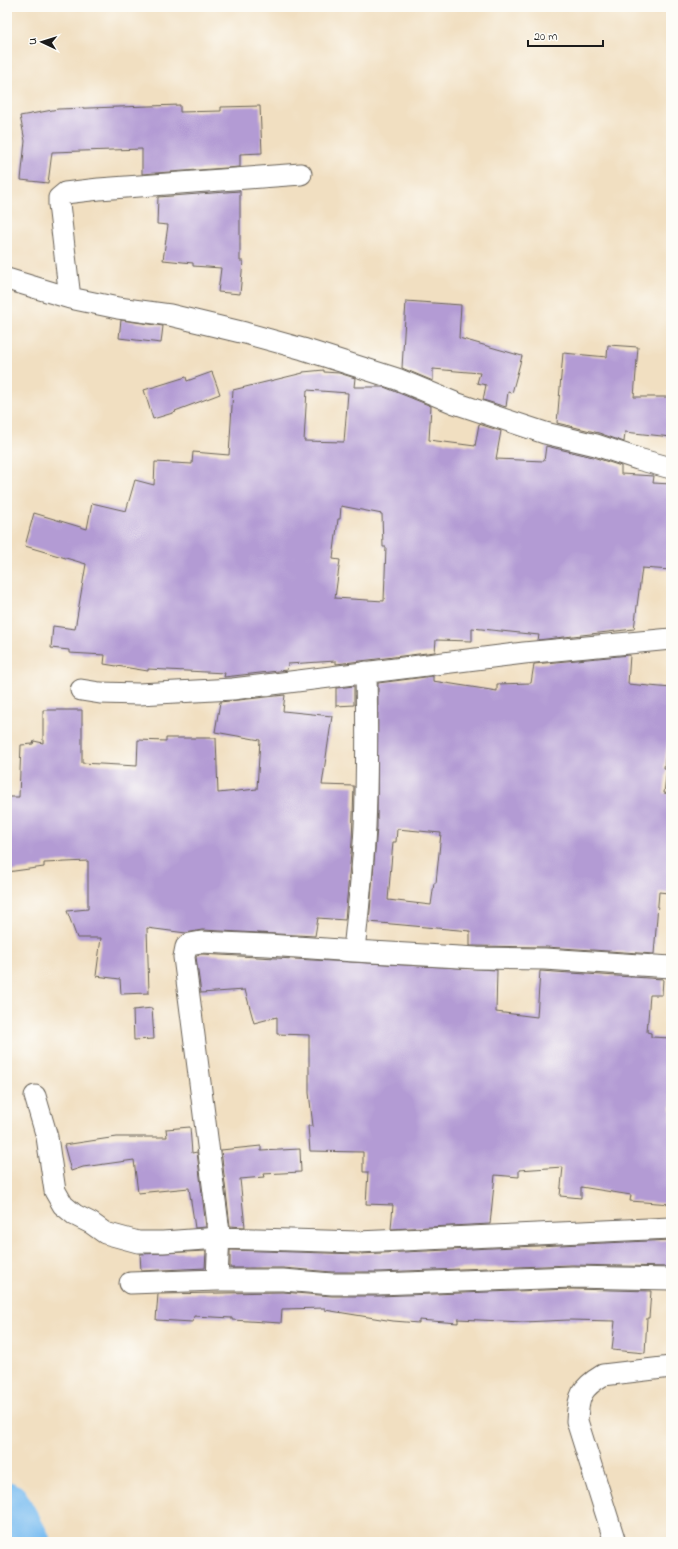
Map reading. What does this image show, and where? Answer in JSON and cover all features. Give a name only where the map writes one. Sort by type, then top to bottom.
[{"type":"street","points":[[70,298],[59,204],[59,198],[65,193],[99,189],[301,174]]},
{"type":"street","points":[[7,279],[70,298],[118,308],[170,315],[246,333],[303,349],[397,379],[455,403],[545,433],[596,445],[671,468]]},
{"type":"street","points":[[81,690],[100,693],[139,694],[233,689],[524,653],[671,639]]},
{"type":"street","points":[[354,952],[365,826],[367,742],[366,672]]},
{"type":"street","points":[[217,1280],[219,1238],[184,957],[186,947],[190,944],[201,942],[234,943],[354,952],[671,967]]},
{"type":"street","points":[[35,1096],[46,1137],[55,1191],[64,1205],[75,1215],[91,1223],[105,1233],[138,1242],[163,1242],[219,1238],[358,1242],[671,1228]]},
{"type":"street","points":[[130,1283],[217,1280],[283,1280],[332,1284],[572,1277],[671,1279]]},
{"type":"street","points":[[615,1542],[577,1421],[577,1406],[582,1391],[603,1375],[671,1367]]},
{"type":"building","points":[[180,105],[180,112],[221,111],[221,107],[260,106],[262,153],[240,154],[240,167],[142,174],[142,149],[52,152],[48,183],[21,180],[25,141],[20,116],[58,109]]},
{"type":"building","points":[[240,191],[240,261],[243,261],[240,294],[218,292],[221,268],[193,266],[193,263],[163,260],[168,225],[157,224],[158,197]]},
{"type":"building","points":[[406,301],[461,305],[459,338],[522,356],[512,393],[508,392],[506,407],[483,400],[486,385],[477,383],[480,373],[433,369],[433,381],[402,368]]},
{"type":"building","points":[[121,320],[163,326],[161,343],[119,338]]},
{"type":"building","points":[[608,345],[638,347],[634,397],[671,397],[671,437],[625,432],[624,442],[599,433],[557,423],[563,353],[607,357]]},
{"type":"building","points":[[324,370],[324,372],[339,373],[355,378],[354,387],[384,387],[431,406],[429,440],[475,446],[479,424],[501,431],[496,459],[544,461],[546,446],[593,457],[621,466],[621,474],[654,476],[653,483],[671,484],[671,570],[642,568],[634,629],[538,640],[539,635],[472,628],[472,641],[436,640],[435,652],[336,664],[336,661],[288,664],[287,670],[224,677],[225,673],[148,669],[148,671],[104,664],[105,655],[69,653],[69,650],[51,648],[53,626],[75,629],[86,564],[25,546],[34,513],[87,529],[92,503],[126,511],[135,480],[154,485],[155,462],[192,464],[193,452],[229,455],[233,390],[303,372]],"holes":[[[307,390],[348,393],[344,442],[304,441]],[[341,506],[382,514],[383,547],[386,547],[384,601],[335,598],[340,560],[333,559]]]},
{"type":"building","points":[[212,372],[220,394],[175,411],[176,412],[153,419],[144,390],[186,377],[187,381]]},
{"type":"building","points":[[630,655],[628,684],[671,688],[671,717],[664,768],[667,769],[664,793],[671,794],[671,869],[668,893],[659,892],[654,954],[546,947],[470,946],[470,931],[369,922],[377,827],[378,683],[433,676],[433,681],[497,691],[497,684],[531,683],[534,664]],"holes":[[[397,829],[441,833],[436,883],[434,883],[431,905],[388,900],[393,842],[396,842]]]},
{"type":"building","points":[[354,686],[354,705],[336,706],[336,688]]},
{"type":"building","points":[[285,695],[283,711],[332,716],[322,785],[354,786],[352,842],[345,920],[318,918],[315,936],[202,930],[186,933],[147,928],[149,993],[121,994],[120,979],[96,976],[101,938],[77,938],[67,911],[88,909],[88,861],[44,863],[44,867],[7,872],[7,797],[19,797],[21,745],[33,744],[34,741],[43,743],[43,710],[82,710],[82,763],[137,766],[138,740],[166,741],[166,738],[216,738],[218,793],[257,789],[260,740],[215,732],[220,702]]},
{"type":"building","points":[[202,954],[497,970],[496,1012],[537,1017],[540,971],[663,979],[662,995],[650,995],[647,1032],[651,1033],[651,1037],[671,1038],[671,1204],[630,1201],[631,1195],[581,1187],[581,1198],[560,1196],[563,1167],[519,1170],[519,1177],[495,1175],[490,1224],[391,1229],[393,1205],[366,1204],[368,1172],[363,1172],[363,1152],[310,1151],[308,1126],[313,1126],[309,1093],[309,1035],[277,1034],[277,1017],[254,1023],[245,990],[201,993],[196,957],[197,955]]},
{"type":"building","points":[[152,1008],[154,1039],[134,1040],[133,1010]]},
{"type":"building","points":[[190,1127],[192,1153],[197,1152],[206,1227],[195,1228],[189,1188],[138,1193],[134,1160],[83,1167],[71,1171],[64,1145],[117,1137],[167,1137],[166,1129]]},
{"type":"building","points":[[261,1146],[261,1151],[300,1149],[301,1172],[263,1174],[264,1177],[240,1179],[245,1227],[230,1226],[221,1150]]},
{"type":"building","points":[[671,1240],[671,1267],[572,1265],[378,1272],[332,1272],[283,1268],[230,1268],[230,1250],[359,1254]]},
{"type":"building","points":[[206,1251],[205,1268],[141,1271],[140,1254]]},
{"type":"building","points":[[572,1289],[651,1291],[649,1318],[647,1318],[645,1353],[612,1350],[615,1321],[569,1320],[523,1322],[458,1319],[458,1323],[419,1320],[419,1323],[393,1321],[325,1310],[325,1308],[282,1309],[281,1323],[194,1316],[193,1322],[156,1320],[158,1294],[283,1292],[332,1296],[378,1296]]},
{"type":"waterway","points":[[7,1504],[28,1542]]}]
